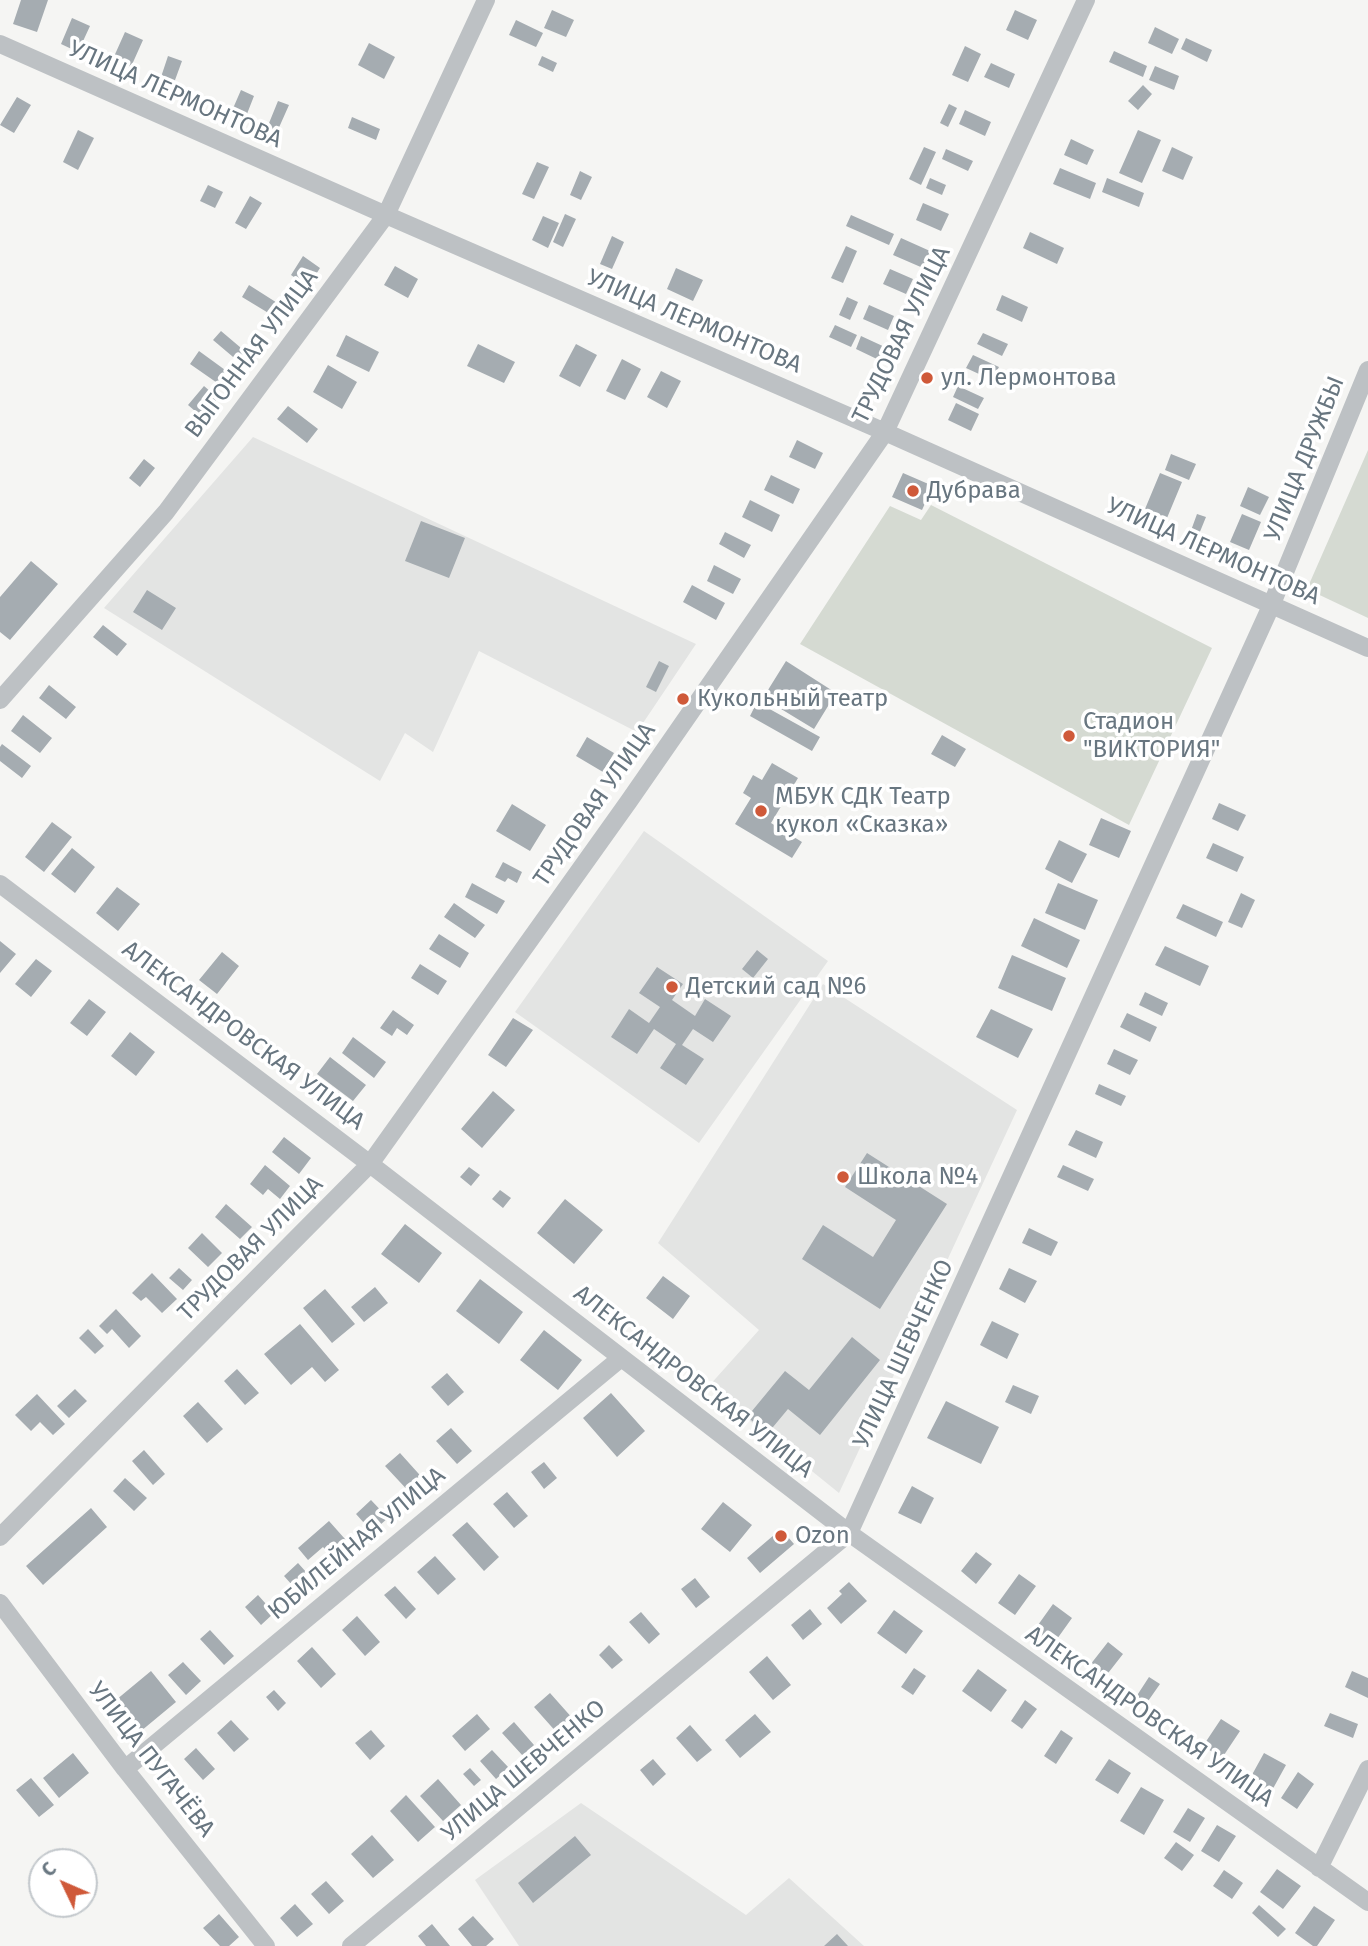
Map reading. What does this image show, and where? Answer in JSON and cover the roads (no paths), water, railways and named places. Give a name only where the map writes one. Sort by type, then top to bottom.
[{"type":"street","name":"ВЫГОННАЯ УЛИЦА","points":[[0,700],[166,512],[386,215],[486,0]]},
{"type":"street","name":"ТРУДОВАЯ УЛИЦА","points":[[0,1537],[370,1164],[629,801],[885,432],[1086,0]]},
{"type":"street","name":"УЛИЦА ЛЕРМОНТОВА","points":[[0,44],[885,432],[1368,648]]},
{"type":"street","name":"УЛИЦА ДРУЖБЫ","points":[[1271,606],[1368,370]]},
{"type":"street","name":"УЛИЦА ШЕВЧЕНКО","points":[[351,1946],[849,1533],[1271,606]]},
{"type":"street","name":"АЛЕКСАНДРОВСКАЯ УЛИЦА","points":[[0,884],[370,1164],[849,1533],[1368,1902]]},
{"type":"street","name":"ЮБИЛЕЙНАЯ УЛИЦА","points":[[125,1769],[621,1357]]},
{"type":"street","name":"УЛИЦА ПУГАЧЁВА","points":[[0,1603],[125,1769],[266,1946]]},
{"type":"street","points":[[1319,1868],[1368,1769]]},
{"type":"place","name":"ул. Лермонтова","points":[[927,378]]},
{"type":"place","name":"Дубрава","points":[[913,491]]},
{"type":"place","name":"Кукольный театр","points":[[683,699]]},
{"type":"place","name":"Стадион \"ВИКТОРИЯ\"","points":[[1069,736]]},
{"type":"place","name":"МБУК СДК Театр кукол «Сказка»","points":[[761,811]]},
{"type":"place","name":"Детский сад №6","points":[[672,987]]},
{"type":"place","name":"Школа №4","points":[[843,1177]]},
{"type":"place","name":"Ozon","points":[[781,1536]]}]
